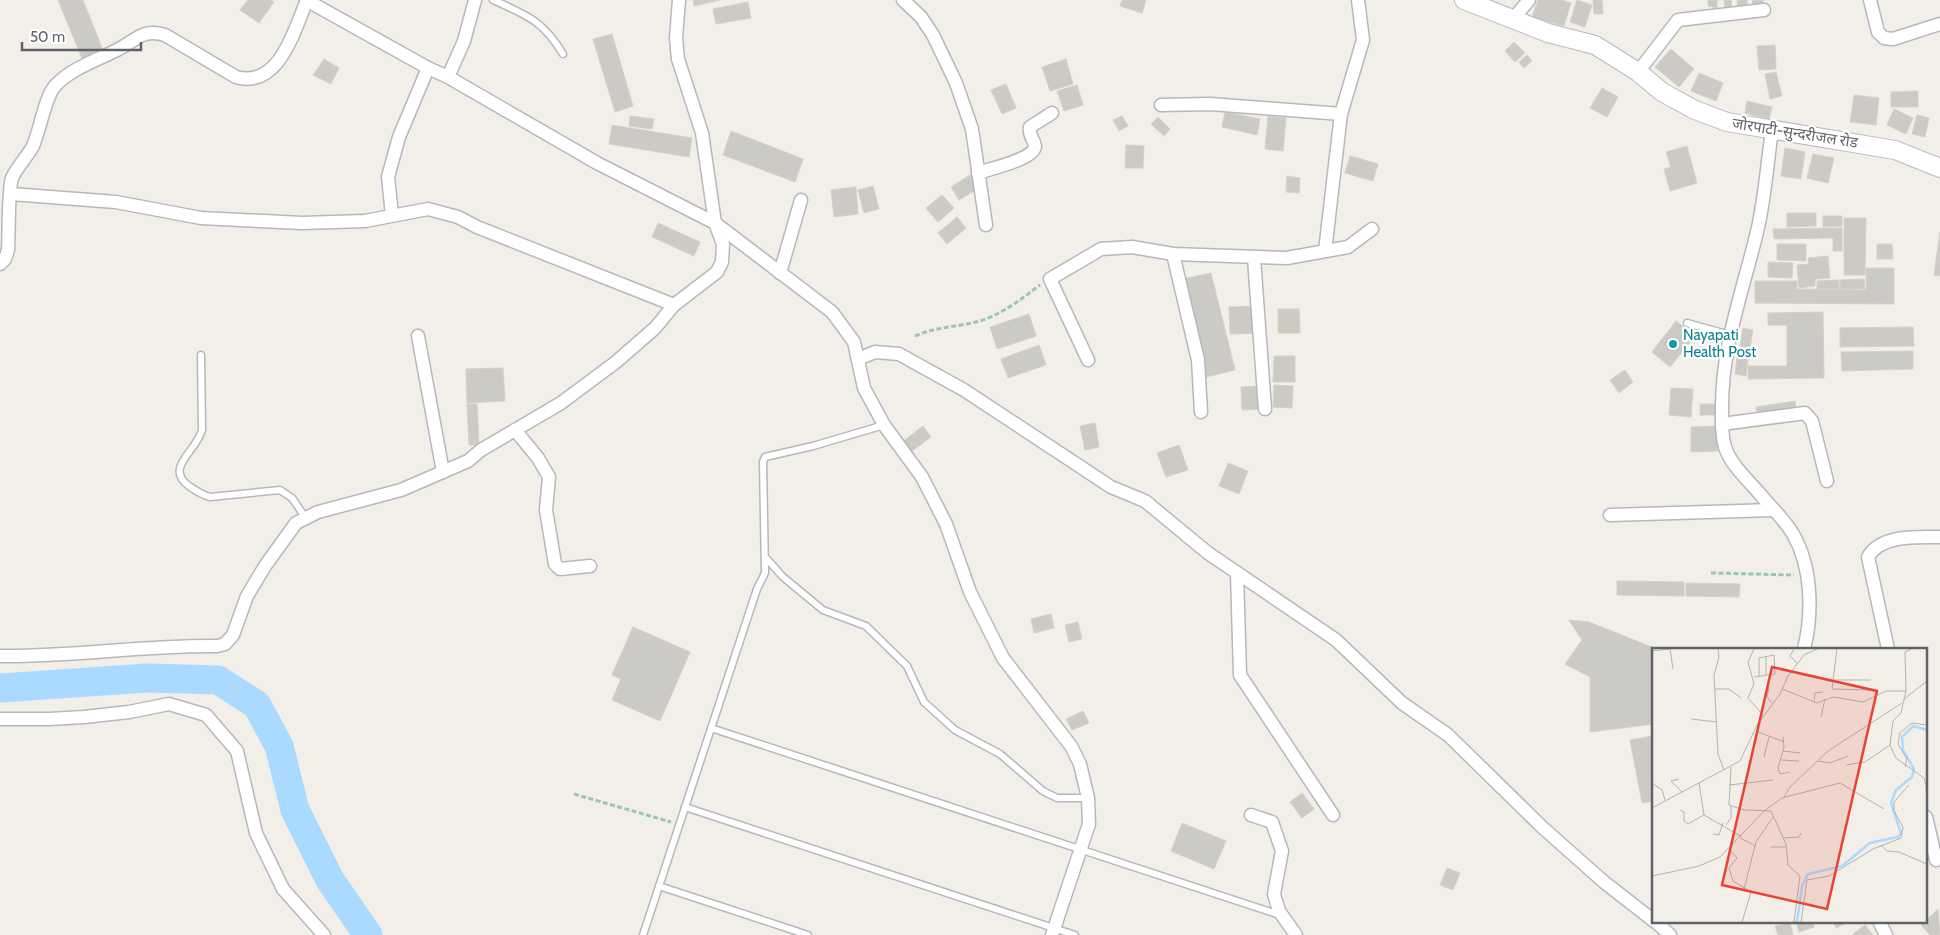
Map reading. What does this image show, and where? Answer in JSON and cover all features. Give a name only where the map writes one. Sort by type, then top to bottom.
[{"type":"main road","name":"जोरपाटी-सुन्दरीजल रोड","points":[[1464,0],[1548,33],[1595,46],[1638,72],[1662,92],[1696,110],[1727,122],[1895,150],[1940,168]]},
{"type":"street","points":[[0,264],[6,259],[8,250],[12,178],[32,146],[43,121],[49,95],[54,86],[67,75],[126,46],[144,33],[154,32],[165,35],[236,77],[247,80],[256,78],[266,74],[280,59],[288,46],[306,0],[428,68],[448,77],[597,163],[715,223],[832,312],[854,342],[864,388],[884,424],[922,477],[946,524],[970,592],[1003,658],[1071,746],[1080,764],[1088,798],[1089,824],[1054,932]]},
{"type":"street","points":[[448,77],[464,41],[475,0]]},
{"type":"street","points":[[0,656],[91,654],[134,648],[217,646],[225,644],[233,635],[247,596],[264,566],[288,531],[305,517],[401,490],[468,461],[561,403],[616,362],[655,328],[674,305],[717,272],[722,262],[723,244],[715,223],[702,133],[678,59],[676,38],[679,0]]},
{"type":"street","points":[[903,0],[921,17],[933,35],[956,83],[972,130],[986,225]]},
{"type":"street","points":[[1325,252],[1341,114],[1363,40],[1358,0]]},
{"type":"street","points":[[1513,19],[1529,0]]},
{"type":"street","points":[[1870,0],[1878,32],[1884,38],[1893,39],[1940,24]]},
{"type":"street","points":[[1638,72],[1678,20],[1764,10]]},
{"type":"street","points":[[392,215],[388,176],[399,137],[428,68]]},
{"type":"street","points":[[1161,105],[1210,104],[1341,114]]},
{"type":"street","points":[[978,173],[1026,158],[1033,152],[1035,146],[1030,127],[1052,113]]},
{"type":"street","points":[[1772,130],[1758,230],[1730,335],[1722,377],[1722,424],[1725,447],[1733,463],[1792,533],[1807,575],[1810,624],[1804,648]]},
{"type":"street","points":[[11,194],[116,202],[202,218],[225,220],[340,223],[428,209],[443,211],[477,227],[674,305]]},
{"type":"street","points":[[780,272],[801,200]]},
{"type":"street","points":[[1088,360],[1050,278],[1101,249],[1132,247],[1173,254],[1287,258],[1348,247],[1372,229]]},
{"type":"street","points":[[1173,254],[1198,360],[1202,412]]},
{"type":"street","points":[[1254,258],[1266,408]]},
{"type":"street","points":[[418,336],[443,472]]},
{"type":"street","points":[[858,359],[875,352],[899,354],[964,390],[1111,487],[1145,500],[1208,553],[1336,640],[1402,703],[1448,735],[1542,827],[1597,876],[1652,919]]},
{"type":"street","points":[[1722,424],[1805,413],[1812,421],[1827,481]]},
{"type":"street","points":[[515,430],[538,458],[549,477],[546,510],[555,564],[560,569],[590,566]]},
{"type":"street","points":[[1610,515],[1773,510]]},
{"type":"street","points":[[1888,648],[1868,557],[1876,548],[1894,540],[1940,538]]},
{"type":"street","points":[[1237,573],[1240,675],[1333,814]]},
{"type":"street","points":[[0,719],[84,717],[129,712],[169,704],[206,715],[237,751],[256,833],[283,888],[324,935]]},
{"type":"street","points":[[1251,815],[1272,822],[1282,851],[1274,894],[1283,916],[1296,935]]},
{"type":"street","points":[[1928,826],[1936,860]]},
{"type":"street","points":[[1655,922],[1670,935]]},
{"type":"street","points":[[1879,922],[1886,935]]},
{"type":"lane","points":[[493,0],[532,18],[551,34],[563,54]]},
{"type":"lane","points":[[1687,323],[1730,335]]},
{"type":"lane","points":[[200,355],[202,430],[199,440],[179,466],[178,471],[182,481],[200,494],[210,497],[280,490],[292,498],[305,517]]},
{"type":"lane","points":[[643,935],[757,588],[766,573],[763,462],[765,458],[813,446],[884,424]]},
{"type":"lane","points":[[767,559],[783,577],[823,610],[866,626],[907,666],[924,702],[955,730],[1000,754],[1043,791],[1057,798],[1088,798]]},
{"type":"lane","points":[[711,728],[1283,916]]},
{"type":"lane","points":[[685,807],[1054,932],[1076,935]]},
{"type":"lane","points":[[659,886],[808,935]]},
{"type":"path","points":[[916,336],[927,330],[977,322],[999,314],[1050,278]]},
{"type":"path","points":[[1711,573],[1807,575]]},
{"type":"path","points":[[574,794],[679,824]]},
{"type":"building","points":[[58,0],[83,0],[104,53],[83,61]]},
{"type":"building","points":[[248,0],[271,0],[274,2],[259,23],[240,10]]},
{"type":"building","points":[[693,0],[720,0],[694,6]]},
{"type":"building","points":[[1122,0],[1146,0],[1142,13],[1120,6]]},
{"type":"building","points":[[1538,0],[1562,0],[1571,3],[1564,26],[1532,17]]},
{"type":"building","points":[[1577,0],[1592,5],[1585,27],[1570,22]]},
{"type":"building","points":[[1593,0],[1602,0],[1603,14],[1594,14]]},
{"type":"building","points":[[1708,0],[1717,0],[1717,8],[1708,6]]},
{"type":"building","points":[[1724,0],[1731,0],[1732,9],[1725,10]]},
{"type":"building","points":[[1737,0],[1747,0],[1748,9],[1738,10]]},
{"type":"building","points":[[1752,0],[1763,0],[1764,8],[1754,9]]},
{"type":"building","points":[[748,2],[751,18],[716,24],[713,9]]},
{"type":"building","points":[[612,34],[633,106],[615,112],[593,39]]},
{"type":"building","points":[[1514,42],[1525,53],[1515,62],[1505,51]]},
{"type":"building","points":[[1775,45],[1776,69],[1759,70],[1757,46]]},
{"type":"building","points":[[1671,49],[1694,69],[1679,87],[1655,67]]},
{"type":"building","points":[[1527,55],[1532,61],[1524,68],[1519,62]]},
{"type":"building","points":[[324,59],[339,68],[331,84],[313,75]]},
{"type":"building","points":[[1066,59],[1073,84],[1050,91],[1042,67]]},
{"type":"building","points":[[1776,72],[1782,96],[1770,99],[1765,74]]},
{"type":"building","points":[[1699,73],[1723,83],[1716,101],[1691,91]]},
{"type":"building","points":[[1006,84],[1016,108],[1002,114],[991,90]]},
{"type":"building","points":[[1077,85],[1083,105],[1064,111],[1057,91]]},
{"type":"building","points":[[1602,88],[1618,97],[1607,117],[1590,108]]},
{"type":"building","points":[[1918,91],[1918,107],[1891,107],[1891,92]]},
{"type":"building","points":[[1854,95],[1879,98],[1876,125],[1850,122]]},
{"type":"building","points":[[1747,101],[1772,107],[1769,119],[1745,113]]},
{"type":"building","points":[[1894,109],[1913,118],[1906,134],[1887,125]]},
{"type":"building","points":[[1225,112],[1260,119],[1257,135],[1222,127]]},
{"type":"building","points":[[1917,115],[1929,118],[1925,137],[1912,134]]},
{"type":"building","points":[[630,116],[654,119],[652,129],[629,126]]},
{"type":"building","points":[[1122,116],[1128,126],[1119,131],[1113,120]]},
{"type":"building","points":[[1268,116],[1286,118],[1283,151],[1265,149]]},
{"type":"building","points":[[1158,117],[1170,129],[1164,136],[1151,124]]},
{"type":"building","points":[[612,125],[692,138],[689,157],[609,144]]},
{"type":"building","points":[[731,131],[803,159],[795,182],[723,155]]},
{"type":"building","points":[[1126,145],[1144,146],[1143,168],[1125,168]]},
{"type":"building","points":[[1687,146],[1697,183],[1670,191],[1664,169],[1671,167],[1666,152]]},
{"type":"building","points":[[1785,148],[1805,152],[1801,179],[1781,176]]},
{"type":"building","points":[[1813,154],[1834,158],[1828,183],[1807,178]]},
{"type":"building","points":[[1350,156],[1378,164],[1373,181],[1345,173]]},
{"type":"building","points":[[970,175],[979,188],[959,200],[951,187]]},
{"type":"building","points":[[1287,176],[1300,178],[1299,193],[1286,192]]},
{"type":"building","points":[[873,186],[879,209],[864,213],[858,190]]},
{"type":"building","points":[[856,187],[858,214],[834,217],[831,190]]},
{"type":"building","points":[[942,195],[954,208],[938,222],[926,208]]},
{"type":"building","points":[[1787,213],[1816,213],[1816,226],[1787,227]]},
{"type":"building","points":[[1823,216],[1842,216],[1842,226],[1823,227]]},
{"type":"building","points":[[957,217],[966,228],[947,244],[938,233]]},
{"type":"building","points":[[1844,218],[1866,218],[1865,275],[1844,275]]},
{"type":"building","points":[[658,223],[700,242],[694,256],[652,237]]},
{"type":"building","points":[[1842,228],[1842,251],[1833,251],[1833,238],[1774,239],[1773,229]]},
{"type":"building","points":[[1940,232],[1940,276],[1934,275]]},
{"type":"building","points":[[1777,244],[1806,244],[1806,261],[1777,260]]},
{"type":"building","points":[[1877,244],[1892,244],[1893,259],[1877,259]]},
{"type":"building","points":[[1828,256],[1830,278],[1815,279],[1815,286],[1799,288],[1797,265],[1809,264],[1808,258]]},
{"type":"building","points":[[1768,262],[1793,263],[1792,278],[1768,277]]},
{"type":"building","points":[[1866,268],[1894,268],[1894,304],[1755,303],[1755,281],[1797,281],[1797,289],[1866,290]]},
{"type":"building","points":[[1211,273],[1235,370],[1206,377],[1182,279]]},
{"type":"building","points":[[1864,279],[1865,289],[1840,289],[1840,280]]},
{"type":"building","points":[[1839,280],[1839,289],[1817,289],[1817,281]]},
{"type":"building","points":[[1258,306],[1258,333],[1230,334],[1229,307]]},
{"type":"building","points":[[1278,309],[1299,309],[1300,333],[1278,333]]},
{"type":"building","points":[[1823,312],[1824,378],[1748,379],[1748,366],[1787,366],[1787,325],[1768,325],[1768,313]]},
{"type":"building","points":[[1029,314],[1036,336],[997,349],[990,327]]},
{"type":"building","name":"Nayapati Health Post","points":[[1676,321],[1695,336],[1670,367],[1652,352]]},
{"type":"building","points":[[1913,327],[1914,346],[1840,347],[1840,328]]},
{"type":"building","points":[[1743,328],[1753,330],[1750,348],[1740,346]]},
{"type":"building","points":[[1039,345],[1046,365],[1008,378],[1001,359]]},
{"type":"building","points":[[1738,350],[1749,351],[1746,376],[1735,374]]},
{"type":"building","points":[[1913,351],[1913,369],[1842,371],[1841,352]]},
{"type":"building","points":[[1274,356],[1295,356],[1295,382],[1273,382]]},
{"type":"building","points":[[503,368],[505,401],[467,403],[466,369]]},
{"type":"building","points":[[1625,370],[1633,382],[1619,393],[1610,380]]},
{"type":"building","points":[[1274,385],[1293,386],[1292,408],[1273,407]]},
{"type":"building","points":[[1262,386],[1263,409],[1242,410],[1241,387]]},
{"type":"building","points":[[1671,388],[1693,389],[1691,417],[1669,415]]},
{"type":"building","points":[[1795,401],[1796,411],[1758,416],[1756,407]]},
{"type":"building","points":[[467,404],[477,404],[479,445],[469,445]]},
{"type":"building","points":[[1700,404],[1718,404],[1718,415],[1700,415]]},
{"type":"building","points":[[1095,423],[1099,447],[1085,450],[1080,426]]},
{"type":"building","points":[[923,426],[931,437],[908,454],[901,443]]},
{"type":"building","points":[[1718,426],[1718,451],[1691,452],[1691,427]]},
{"type":"building","points":[[1179,445],[1188,470],[1166,477],[1157,453]]},
{"type":"building","points":[[1228,463],[1248,471],[1239,494],[1219,486]]},
{"type":"building","points":[[1617,581],[1684,582],[1684,596],[1617,595]]},
{"type":"building","points":[[1686,583],[1740,584],[1739,597],[1686,596]]},
{"type":"building","points":[[1051,614],[1054,628],[1034,633],[1031,619]]},
{"type":"building","points":[[1569,620],[1589,622],[1654,648],[1652,648],[1652,724],[1590,732],[1590,677],[1565,664],[1582,640]]},
{"type":"building","points":[[1078,622],[1082,639],[1069,642],[1065,625]]},
{"type":"building","points":[[633,627],[690,652],[660,721],[612,700],[621,679],[612,675]]},
{"type":"building","points":[[1083,711],[1089,723],[1072,730],[1066,719]]},
{"type":"building","points":[[1652,736],[1652,801],[1642,803],[1630,740]]},
{"type":"building","points":[[1302,793],[1314,809],[1302,818],[1290,802]]},
{"type":"building","points":[[1182,823],[1226,841],[1214,869],[1171,851]]},
{"type":"building","points":[[1447,868],[1460,873],[1453,890],[1440,885]]},
{"type":"building","points":[[1938,909],[1940,935],[1930,935],[1921,925],[1924,922],[1928,922],[1928,918]]},
{"type":"building","points":[[1790,922],[1793,935],[1778,935],[1775,926]]},
{"type":"building","points":[[1796,922],[1813,922],[1814,927],[1799,932]]},
{"type":"building","points":[[1833,922],[1848,922],[1836,928]]},
{"type":"building","points":[[1865,925],[1873,935],[1852,935]]},
{"type":"waterway","points":[[0,688],[148,678],[218,680],[257,705],[279,746],[295,810],[330,880],[368,935]]},
{"type":"place","name":"Nayapati Health Post","points":[[1673,344]]}]
